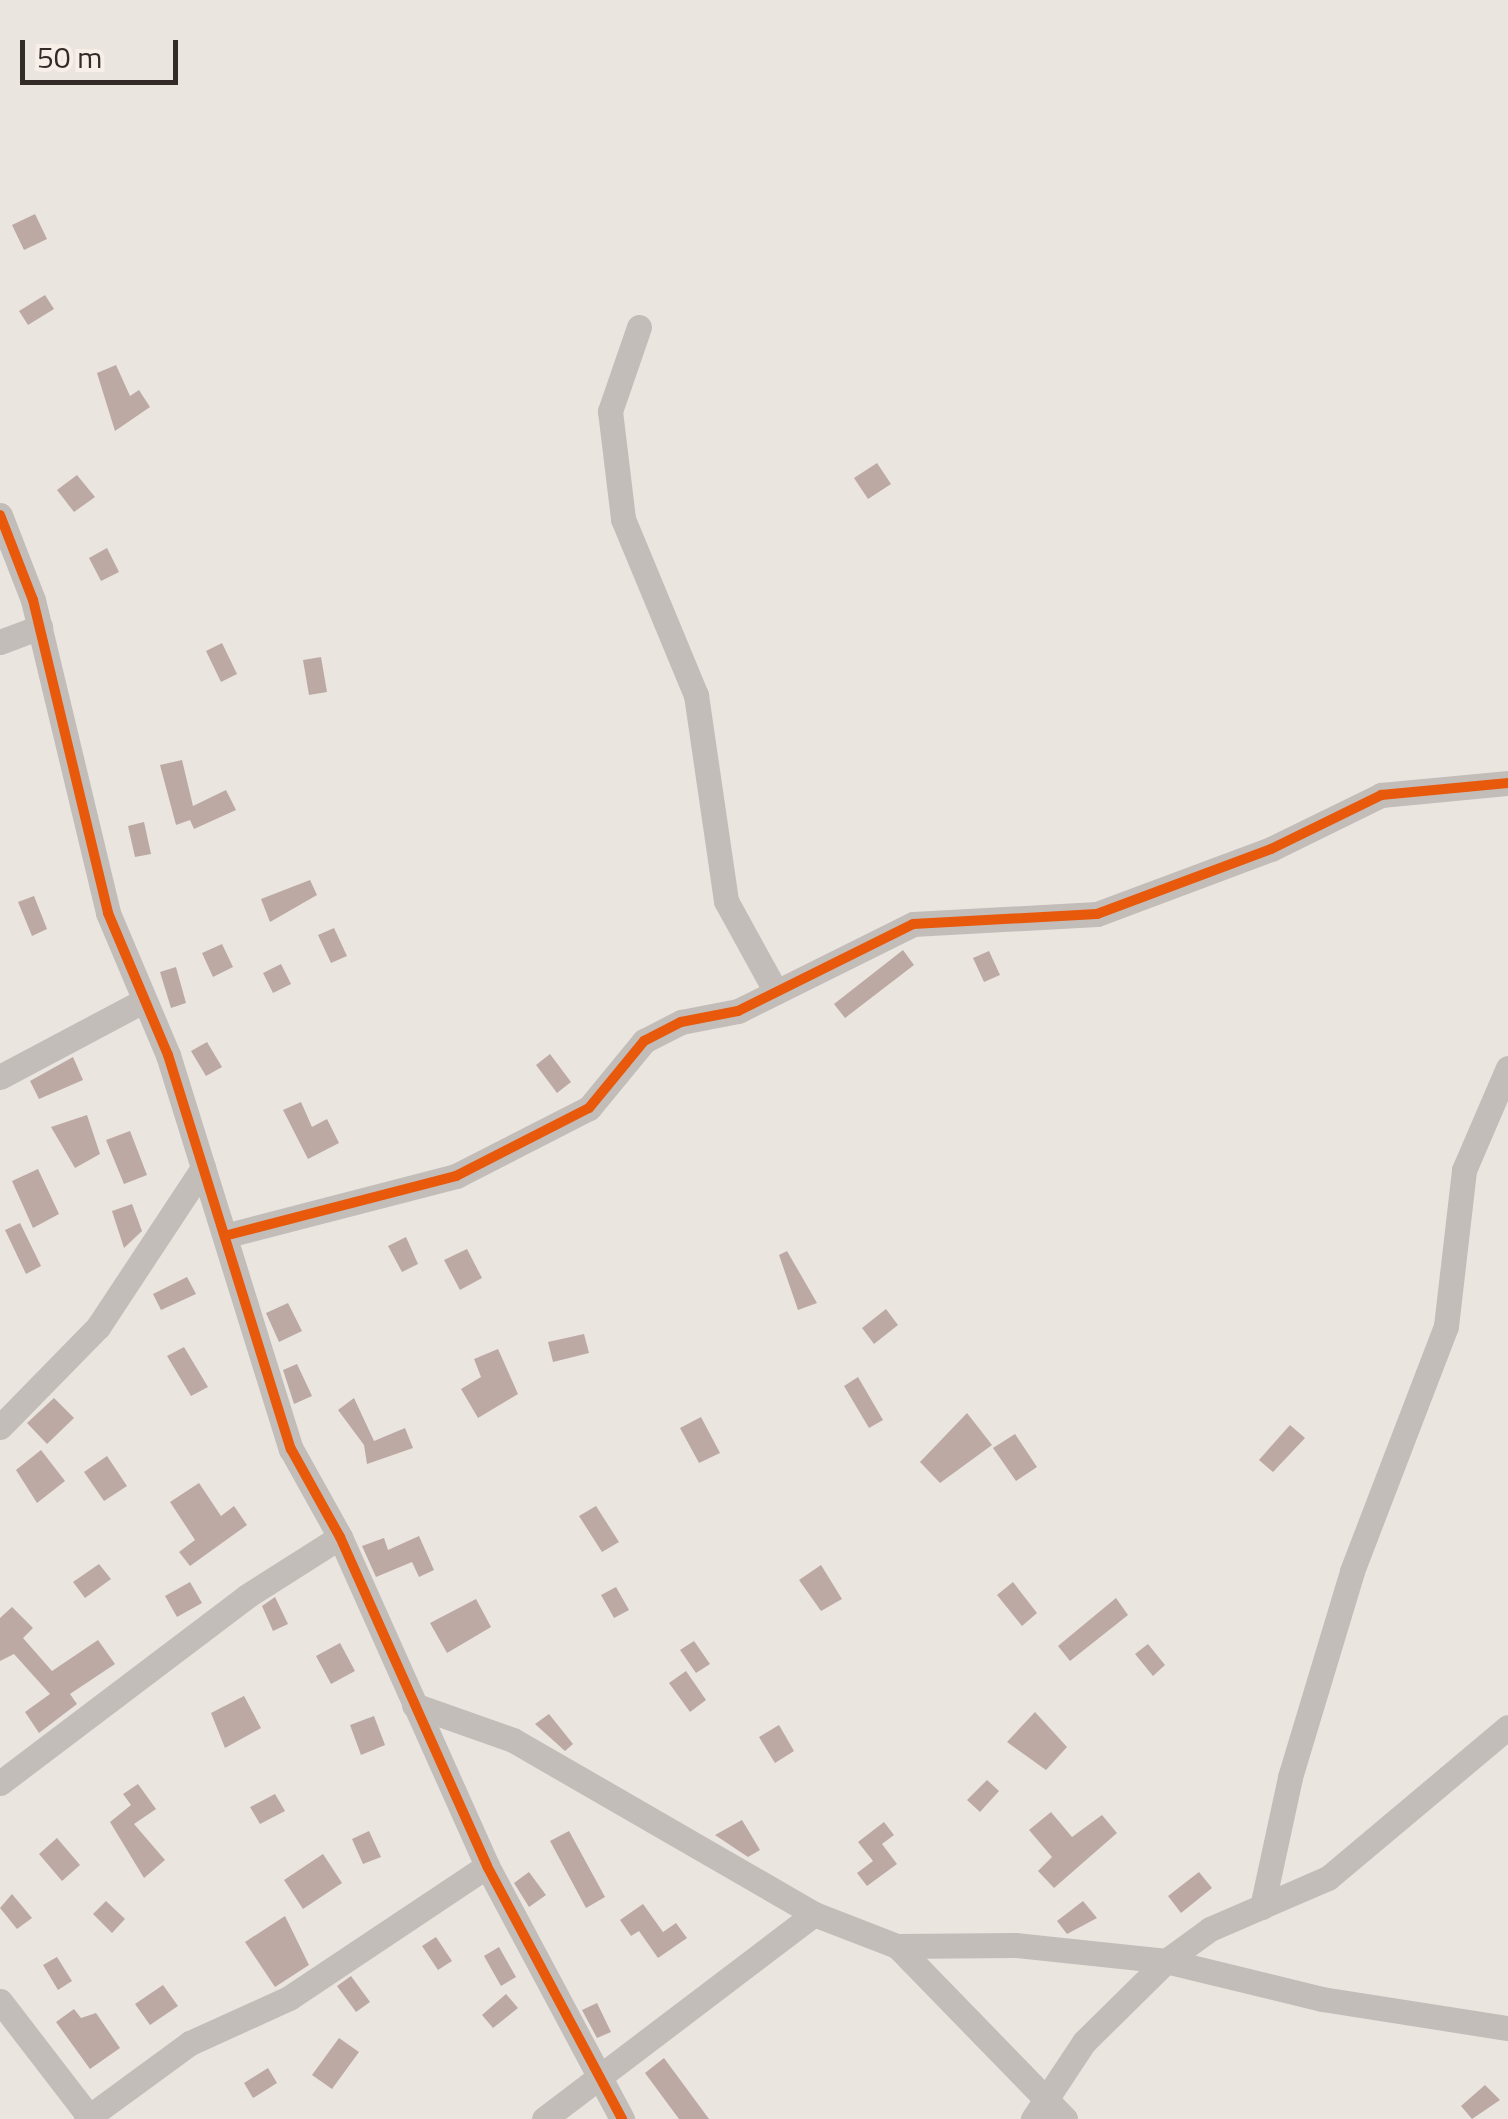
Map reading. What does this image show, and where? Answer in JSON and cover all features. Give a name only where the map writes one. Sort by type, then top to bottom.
[{"type":"street","points":[[639,327],[610,411],[622,519],[696,695],[726,901],[776,992]]},
{"type":"street","points":[[0,515],[40,626],[108,912],[144,1000],[228,1235],[291,1449],[340,1537],[486,1866],[622,2119]]},
{"type":"street","points":[[0,642],[40,626]]},
{"type":"street","points":[[228,1235],[456,1176],[589,1108],[644,1041],[776,992],[913,924],[1097,914],[1270,848],[1381,796],[1508,783]]},
{"type":"street","points":[[0,1077],[144,1000]]},
{"type":"street","points":[[1262,1908],[1290,1777],[1352,1571],[1446,1326],[1464,1170],[1508,1068]]},
{"type":"street","points":[[0,1426],[98,1327],[204,1168]]},
{"type":"street","points":[[0,1783],[247,1596],[340,1537]]},
{"type":"street","points":[[414,1705],[544,1756],[814,1914],[898,1946],[1015,1945],[1166,1961],[1322,1999],[1508,2028]]},
{"type":"street","points":[[1033,2119],[1084,2042],[1166,1961],[1210,1929],[1328,1878],[1508,1727]]},
{"type":"street","points":[[0,2001],[89,2118],[190,2043],[289,1998],[486,1866]]},
{"type":"street","points":[[544,2119],[814,1914]]},
{"type":"street","points":[[898,1946],[1049,2096],[1064,2119]]},
{"type":"building","points":[[35,214],[47,239],[24,250],[12,225]]},
{"type":"building","points":[[45,295],[54,309],[28,325],[19,311]]},
{"type":"building","points":[[116,365],[130,396],[139,390],[150,407],[115,431],[97,373]]},
{"type":"building","points":[[877,463],[891,484],[868,499],[854,478]]},
{"type":"building","points":[[77,475],[95,497],[74,512],[57,490]]},
{"type":"building","points":[[107,548],[119,572],[101,581],[89,558]]},
{"type":"building","points":[[222,643],[237,674],[221,682],[206,651]]},
{"type":"building","points":[[321,657],[327,692],[309,695],[303,660]]},
{"type":"building","points":[[182,760],[193,806],[226,790],[236,810],[194,829],[190,820],[176,825],[160,765]]},
{"type":"building","points":[[144,822],[151,854],[135,857],[128,826]]},
{"type":"building","points":[[310,880],[317,895],[270,922],[261,899]]},
{"type":"building","points":[[34,896],[47,929],[32,936],[18,902]]},
{"type":"building","points":[[334,928],[347,956],[331,963],[318,935]]},
{"type":"building","points":[[222,944],[233,967],[213,977],[202,953]]},
{"type":"building","points":[[903,950],[914,965],[845,1018],[834,1004]]},
{"type":"building","points":[[989,951],[1000,975],[984,982],[973,958]]},
{"type":"building","points":[[281,964],[291,984],[273,993],[263,973]]},
{"type":"building","points":[[176,967],[186,1003],[171,1008],[160,972]]},
{"type":"building","points":[[207,1042],[222,1067],[206,1076],[191,1051]]},
{"type":"building","points":[[550,1054],[571,1082],[557,1093],[536,1065]]},
{"type":"building","points":[[73,1057],[83,1080],[39,1099],[30,1081]]},
{"type":"building","points":[[301,1102],[312,1127],[327,1119],[339,1143],[308,1159],[283,1110]]},
{"type":"building","points":[[87,1115],[100,1154],[75,1168],[51,1127]]},
{"type":"building","points":[[130,1131],[147,1175],[124,1184],[106,1140]]},
{"type":"building","points":[[38,1169],[59,1214],[33,1228],[12,1181]]},
{"type":"building","points":[[132,1204],[142,1231],[124,1248],[112,1211]]},
{"type":"building","points":[[20,1223],[41,1266],[26,1274],[5,1230]]},
{"type":"building","points":[[406,1237],[418,1264],[402,1272],[388,1246]]},
{"type":"building","points":[[467,1249],[482,1278],[460,1290],[444,1260]]},
{"type":"building","points":[[787,1251],[817,1303],[798,1310],[779,1255]]},
{"type":"building","points":[[187,1277],[196,1294],[161,1310],[153,1294]]},
{"type":"building","points":[[288,1303],[302,1331],[279,1342],[266,1313]]},
{"type":"building","points":[[886,1309],[898,1325],[874,1344],[862,1328]]},
{"type":"building","points":[[584,1334],[589,1353],[553,1362],[548,1342]]},
{"type":"building","points":[[184,1347],[208,1387],[191,1396],[167,1356]]},
{"type":"building","points":[[498,1349],[518,1394],[478,1418],[461,1389],[481,1377],[474,1359]]},
{"type":"building","points":[[297,1364],[312,1396],[294,1404],[283,1370]]},
{"type":"building","points":[[858,1377],[883,1420],[869,1428],[844,1386]]},
{"type":"building","points":[[54,1398],[74,1418],[47,1444],[27,1423]]},
{"type":"building","points":[[354,1398],[374,1441],[405,1428],[413,1448],[367,1464],[364,1445],[338,1410]]},
{"type":"building","points":[[967,1413],[992,1445],[940,1483],[920,1462]]},
{"type":"building","points":[[701,1417],[720,1453],[699,1463],[680,1428]]},
{"type":"building","points":[[1290,1425],[1305,1438],[1273,1472],[1259,1460]]},
{"type":"building","points":[[1015,1434],[1037,1467],[1016,1481],[993,1448]]},
{"type":"building","points":[[41,1450],[65,1481],[37,1503],[16,1470]]},
{"type":"building","points":[[107,1456],[127,1486],[104,1501],[84,1472]]},
{"type":"building","points":[[199,1483],[221,1516],[234,1506],[247,1525],[190,1566],[179,1552],[195,1540],[170,1502]]},
{"type":"building","points":[[596,1506],[619,1542],[602,1552],[579,1516]]},
{"type":"building","points":[[419,1536],[434,1570],[419,1577],[412,1562],[376,1577],[362,1546],[384,1538],[388,1550]]},
{"type":"building","points":[[99,1564],[111,1579],[85,1598],[73,1582]]},
{"type":"building","points":[[821,1565],[842,1599],[821,1611],[799,1580]]},
{"type":"building","points":[[190,1582],[202,1603],[177,1617],[165,1596]]},
{"type":"building","points":[[1013,1582],[1037,1613],[1022,1626],[997,1595]]},
{"type":"building","points":[[616,1587],[629,1610],[614,1618],[601,1595]]},
{"type":"building","points":[[275,1597],[288,1624],[273,1631],[262,1606]]},
{"type":"building","points":[[1116,1598],[1128,1615],[1070,1661],[1058,1646]]},
{"type":"building","points":[[476,1599],[491,1627],[447,1653],[430,1623]]},
{"type":"building","points":[[12,1607],[33,1628],[23,1638],[52,1671],[98,1640],[115,1664],[70,1694],[77,1704],[39,1733],[25,1712],[50,1694],[14,1654],[0,1661],[0,1618]]},
{"type":"building","points":[[694,1641],[710,1664],[696,1673],[680,1650]]},
{"type":"building","points":[[340,1643],[355,1671],[331,1684],[316,1656]]},
{"type":"building","points":[[1148,1644],[1165,1665],[1153,1676],[1135,1654]]},
{"type":"building","points":[[686,1671],[706,1700],[690,1712],[669,1683]]},
{"type":"building","points":[[244,1696],[261,1728],[225,1748],[211,1713]]},
{"type":"building","points":[[1035,1712],[1067,1747],[1046,1770],[1007,1742]]},
{"type":"building","points":[[549,1714],[573,1744],[565,1751],[535,1724]]},
{"type":"building","points":[[374,1716],[385,1745],[361,1755],[350,1725]]},
{"type":"building","points":[[779,1725],[794,1751],[775,1763],[759,1737]]},
{"type":"building","points":[[987,1780],[999,1791],[980,1812],[967,1800]]},
{"type":"building","points":[[138,1784],[156,1809],[134,1824],[165,1860],[144,1878],[110,1822],[131,1805],[123,1794]]},
{"type":"building","points":[[275,1794],[285,1811],[260,1824],[250,1807]]},
{"type":"building","points":[[1051,1812],[1072,1837],[1102,1815],[1117,1833],[1054,1888],[1038,1871],[1052,1857],[1029,1830]]},
{"type":"building","points":[[742,1820],[760,1850],[748,1857],[715,1835]]},
{"type":"building","points":[[884,1822],[894,1835],[882,1844],[897,1864],[867,1886],[857,1873],[873,1861],[858,1842]]},
{"type":"building","points":[[369,1831],[381,1857],[363,1864],[352,1839]]},
{"type":"building","points":[[569,1831],[605,1897],[586,1908],[550,1841]]},
{"type":"building","points":[[57,1838],[80,1865],[62,1881],[39,1854]]},
{"type":"building","points":[[323,1854],[342,1883],[303,1909],[284,1880]]},
{"type":"building","points":[[529,1872],[546,1895],[529,1907],[514,1883]]},
{"type":"building","points":[[1199,1872],[1212,1888],[1181,1913],[1168,1896]]},
{"type":"building","points":[[12,1894],[32,1918],[17,1929],[0,1908]]},
{"type":"building","points":[[106,1901],[125,1919],[112,1933],[93,1914]]},
{"type":"building","points":[[1083,1901],[1097,1918],[1067,1934],[1057,1921]]},
{"type":"building","points":[[643,1904],[663,1932],[676,1923],[687,1938],[658,1958],[639,1931],[631,1936],[620,1920]]},
{"type":"building","points":[[285,1916],[309,1965],[275,1987],[245,1942]]},
{"type":"building","points":[[436,1937],[452,1961],[438,1970],[422,1946]]},
{"type":"building","points":[[499,1947],[516,1977],[501,1986],[484,1956]]},
{"type":"building","points":[[57,1957],[72,1981],[58,1990],[43,1965]]},
{"type":"building","points":[[351,1976],[370,2002],[356,2012],[337,1986]]},
{"type":"building","points":[[163,1985],[178,2006],[150,2025],[135,2004]]},
{"type":"building","points":[[506,1994],[518,2008],[493,2028],[482,2015]]},
{"type":"building","points":[[597,2003],[611,2032],[597,2038],[582,2010]]},
{"type":"building","points":[[74,2009],[81,2018],[96,2013],[120,2048],[90,2069],[56,2022]]},
{"type":"building","points":[[339,2038],[359,2052],[332,2089],[312,2075]]},
{"type":"building","points":[[664,2058],[709,2119],[679,2119],[645,2073]]},
{"type":"building","points":[[268,2068],[277,2083],[253,2098],[244,2083]]},
{"type":"building","points":[[1485,2085],[1500,2100],[1472,2119],[1461,2106]]},
{"type":"cycle path","points":[[0,515],[33,600],[108,913],[168,1055],[291,1449],[340,1537],[487,1866],[622,2119]]},
{"type":"cycle path","points":[[228,1235],[456,1176],[589,1108],[644,1041],[681,1022],[738,1011],[913,924],[1097,914],[1271,849],[1381,795],[1508,783]]}]
